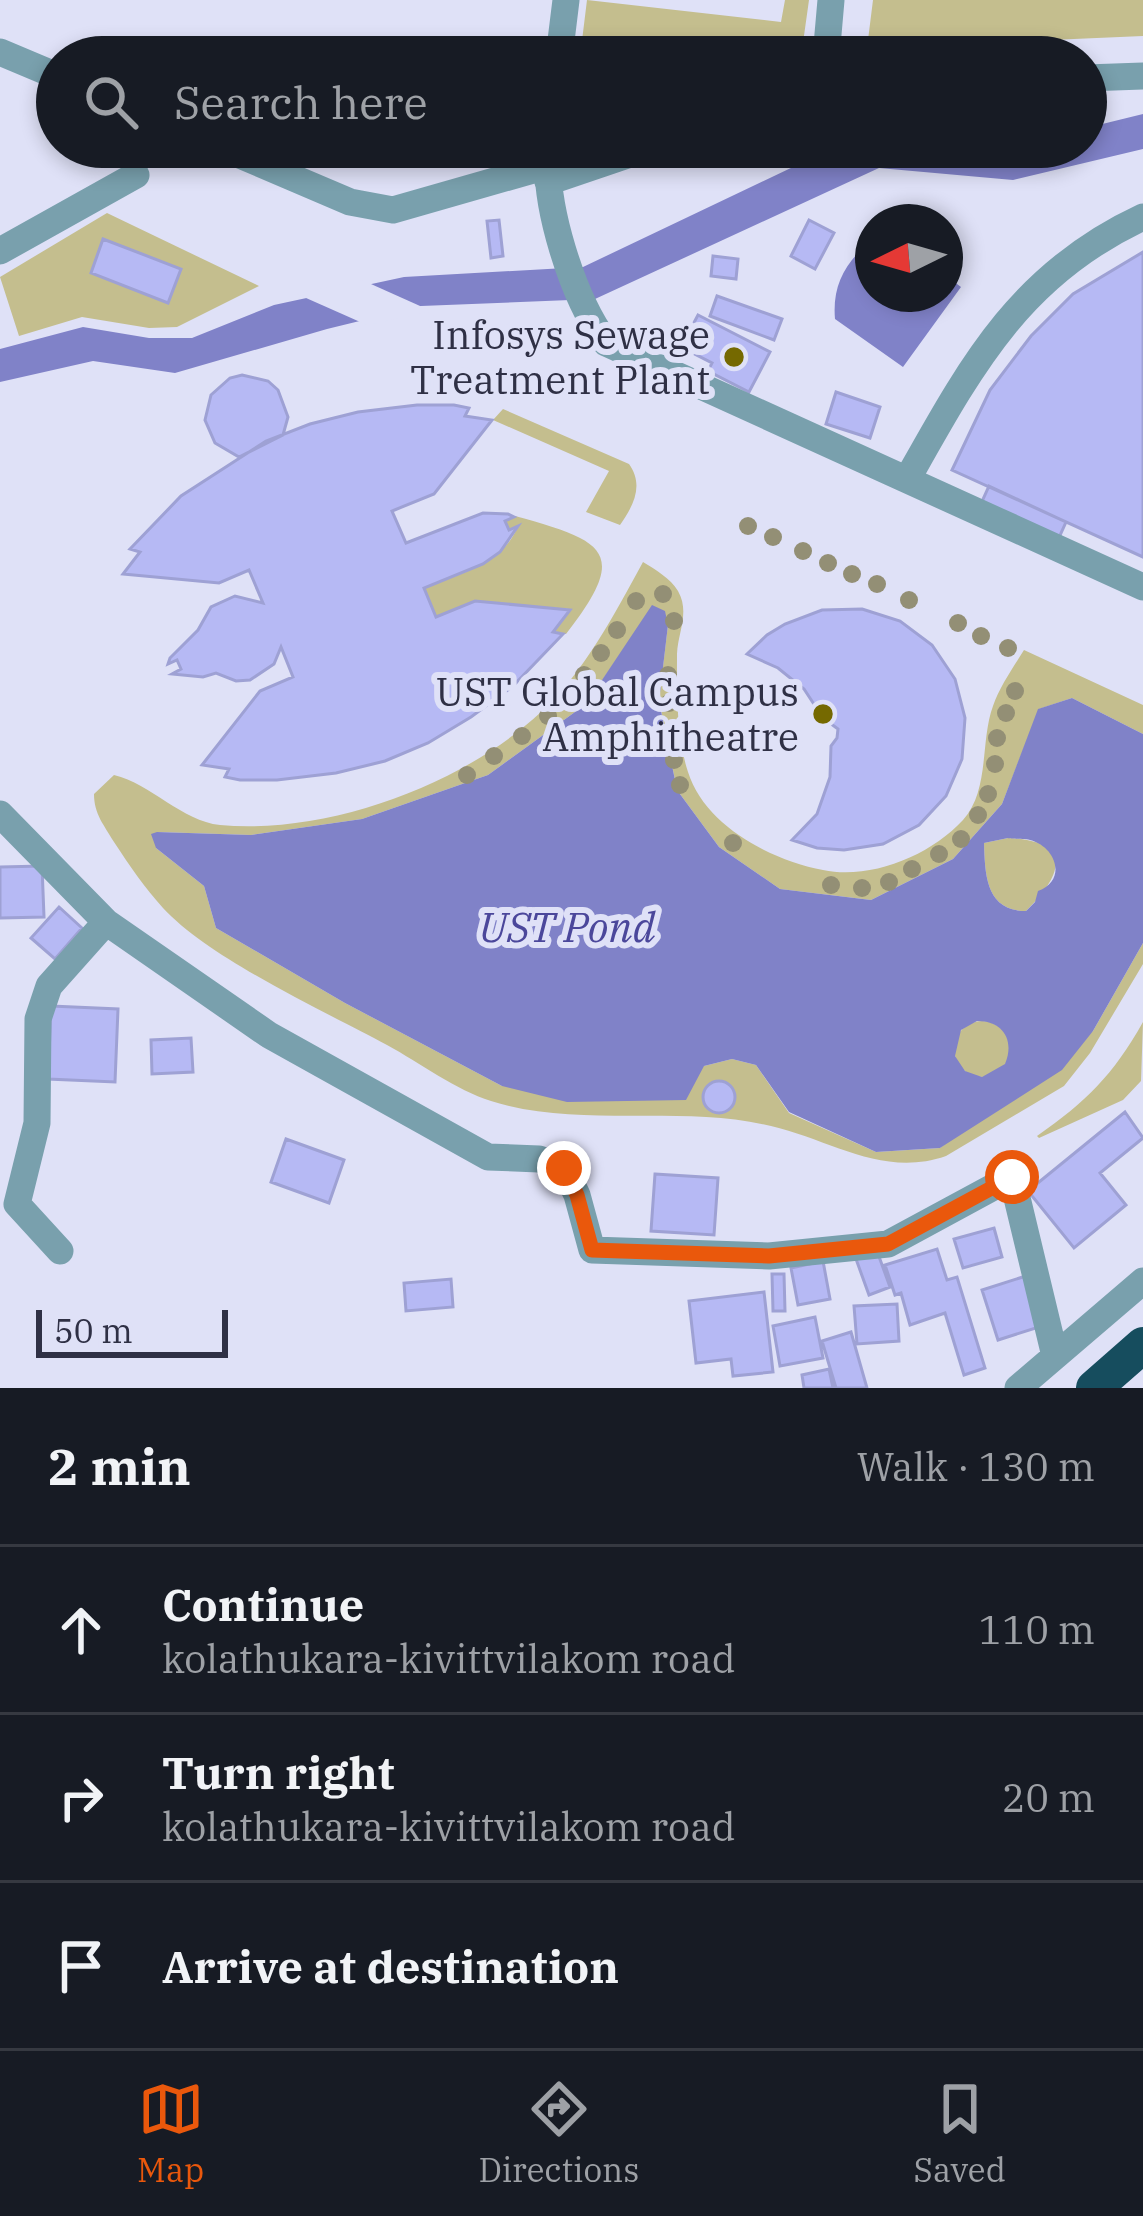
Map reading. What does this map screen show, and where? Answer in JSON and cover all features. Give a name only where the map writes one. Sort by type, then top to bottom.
[{"type":"highway","points":[[1094,1388],[1143,1345]]},
{"type":"street","points":[[562,36],[566,0]]},
{"type":"street","points":[[828,36],[831,0]]},
{"type":"street","points":[[0,52],[36,67]]},
{"type":"street","points":[[1107,77],[1143,76]]},
{"type":"street","points":[[270,168],[350,202],[393,210],[538,168]]},
{"type":"street","points":[[549,168],[565,250],[585,314],[606,344],[1143,587]]},
{"type":"street","points":[[0,251],[136,176]]},
{"type":"street","points":[[908,478],[973,363],[1042,282],[1107,233],[1143,217]]},
{"type":"street","points":[[0,814],[106,922],[268,1035],[488,1157],[539,1159],[564,1168],[592,1250],[769,1256],[888,1244],[1012,1177],[1055,1356]]},
{"type":"street","points":[[60,1251],[17,1204],[38,1123],[38,1019],[49,986],[106,922]]},
{"type":"street","points":[[1018,1388],[1143,1282]]},
{"type":"shaded area","points":[[587,0],[781,22],[785,0],[809,0],[804,36],[583,36]]},
{"type":"shaded area","points":[[873,0],[1143,0],[1143,36],[868,36]]},
{"type":"shaded area","points":[[107,213],[259,286],[177,327],[149,328],[82,317],[19,336],[0,277]]},
{"type":"shaded area","points":[[503,409],[629,464],[636,480],[635,495],[620,525],[586,512],[609,471],[493,420]]},
{"type":"shaded area","points":[[515,516],[570,533],[599,554],[598,584],[566,634],[554,631],[569,609],[475,601],[436,617],[424,588],[491,559],[511,539],[518,526],[509,530],[505,521]]},
{"type":"shaded area","points":[[643,562],[671,582],[681,599],[678,713],[688,772],[709,809],[724,824],[782,858],[823,870],[860,871],[917,854],[949,833],[972,808],[993,706],[1024,650],[1143,705],[1143,734],[1072,698],[1039,709],[1002,804],[953,859],[871,900],[780,889],[719,847],[677,790],[659,700],[668,625],[653,606],[586,704],[488,775],[362,819],[251,835],[157,832],[156,848],[204,886],[216,928],[502,1086],[704,1066],[732,1059],[756,1065],[789,1113],[876,1152],[940,1148],[1093,1031],[1143,943],[1143,964],[1090,1053],[1064,1086],[946,1156],[901,1163],[736,1120],[560,1114],[491,1101],[209,946],[156,900],[100,819],[94,794],[114,775],[206,822],[261,826],[348,813],[433,782],[509,738],[557,696],[598,642]]},
{"type":"shaded area","points":[[1008,838],[1044,846],[1056,862],[1048,885],[1026,911],[1003,905],[987,879],[984,843]]},
{"type":"shaded area","points":[[982,1021],[1002,1029],[1010,1049],[1002,1069],[982,1077],[962,1069],[954,1049],[962,1029]]},
{"type":"shaded area","points":[[1143,1022],[1141,1081],[1123,1100],[1039,1138],[1098,1086]]},
{"type":"water","points":[[1143,114],[1143,149],[1107,158],[1107,123]]},
{"type":"water","points":[[791,168],[879,168],[595,299],[421,306],[175,373],[93,361],[0,382],[0,349],[83,327],[149,338],[192,338],[274,305],[404,277],[583,267]]},
{"type":"water","points":[[879,168],[1063,168],[1013,180]]},
{"type":"water","points":[[855,256],[855,312],[943,312],[903,367],[835,319],[843,274]]},
{"type":"water","name":"UST Pond","points":[[652,605],[665,611],[668,625],[659,701],[677,790],[719,847],[780,889],[871,900],[953,859],[1002,804],[1038,709],[1072,698],[1143,734],[1143,943],[1093,1031],[1062,1070],[940,1148],[876,1152],[789,1112],[756,1065],[732,1059],[704,1066],[686,1100],[567,1102],[502,1086],[216,928],[204,886],[156,848],[151,834],[251,835],[362,819],[488,775],[586,704]],"holes":[[[1008,838],[1039,844],[1055,864],[1053,880],[1038,891],[1026,911],[1003,905],[987,879],[984,843]],[[977,1021],[1000,1028],[1008,1047],[1005,1064],[982,1077],[965,1071],[955,1056],[961,1030]]]},
{"type":"pier","points":[[362,280],[429,312],[367,325],[297,294]]},
{"type":"building","points":[[499,220],[503,256],[491,258],[487,221]]},
{"type":"building","points":[[809,220],[834,233],[815,269],[791,256]]},
{"type":"building","points":[[103,239],[181,269],[168,303],[91,273]]},
{"type":"building","points":[[1143,252],[1143,557],[952,470],[990,390],[1031,336],[1073,294]]},
{"type":"building","points":[[713,256],[738,259],[736,279],[711,276]]},
{"type":"building","points":[[717,296],[782,319],[774,340],[710,316]]},
{"type":"building","name":"Infosys Sewage Treatment Plant","points":[[698,315],[770,352],[749,392],[708,371],[712,363],[681,347]]},
{"type":"building","points":[[242,375],[268,381],[278,390],[288,417],[283,435],[239,457],[215,443],[205,420],[211,395],[230,378]]},
{"type":"building","points":[[836,392],[880,407],[870,438],[826,424]]},
{"type":"building","points":[[417,405],[469,408],[465,416],[492,420],[434,494],[392,511],[406,543],[483,513],[508,514],[514,517],[505,521],[509,530],[518,526],[500,552],[483,564],[424,588],[436,617],[475,601],[570,610],[553,632],[563,634],[512,687],[471,717],[385,761],[277,780],[225,777],[229,769],[202,765],[260,691],[293,677],[281,647],[274,664],[250,680],[236,681],[216,673],[203,677],[172,674],[181,669],[177,660],[168,664],[170,658],[198,630],[211,607],[235,596],[263,603],[249,570],[219,583],[123,574],[140,552],[130,549],[181,496],[266,441],[358,412]]},
{"type":"building","points":[[989,486],[1066,522],[1057,542],[980,506]]},
{"type":"building","points":[[862,609],[900,621],[932,645],[955,679],[965,718],[962,759],[946,796],[919,825],[883,844],[844,850],[817,848],[792,840],[817,814],[830,777],[831,746],[838,729],[823,718],[804,689],[778,668],[747,654],[785,624],[822,610]]},
{"type":"building","points":[[42,866],[44,917],[0,918],[0,867]]},
{"type":"building","points":[[59,907],[82,928],[55,959],[31,938]]},
{"type":"building","points":[[51,1006],[118,1009],[115,1082],[48,1079]]},
{"type":"building","points":[[191,1038],[193,1072],[152,1074],[151,1040]]},
{"type":"building","points":[[719,1081],[730,1086],[735,1097],[730,1108],[719,1113],[708,1108],[703,1097],[708,1086]]},
{"type":"building","points":[[1125,1112],[1143,1138],[1100,1173],[1126,1205],[1074,1248],[1028,1191]]},
{"type":"building","points":[[286,1139],[344,1160],[329,1203],[271,1182]]},
{"type":"building","points":[[655,1174],[718,1178],[714,1235],[651,1231]]},
{"type":"building","points":[[994,1228],[1002,1257],[963,1268],[954,1239]]},
{"type":"building","points":[[937,1249],[947,1280],[957,1277],[985,1368],[964,1375],[945,1313],[910,1325],[901,1293],[895,1295],[885,1265]]},
{"type":"building","points":[[877,1251],[890,1287],[869,1295],[856,1259]]},
{"type":"building","points":[[823,1261],[830,1299],[798,1305],[791,1268]]},
{"type":"building","points":[[772,1274],[784,1274],[785,1311],[773,1311]]},
{"type":"building","points":[[1026,1276],[1042,1326],[998,1340],[982,1290]]},
{"type":"building","points":[[451,1279],[453,1307],[406,1311],[404,1283]]},
{"type":"building","points":[[764,1292],[773,1372],[733,1376],[731,1359],[696,1363],[689,1301]]},
{"type":"building","points":[[897,1304],[899,1341],[857,1344],[854,1306]]},
{"type":"building","points":[[815,1317],[823,1358],[780,1366],[773,1326]]},
{"type":"building","points":[[851,1332],[867,1388],[836,1388],[822,1341]]},
{"type":"building","points":[[829,1369],[833,1388],[804,1388],[802,1375]]},
{"type":"place","name":"Infosys Sewage Treatment Plant","points":[[734,357]]},
{"type":"place","name":"UST Global Campus Amphitheatre","points":[[823,714]]},
{"type":"route","points":[[564,1168],[592,1250],[769,1256],[888,1244],[1012,1177]]}]
